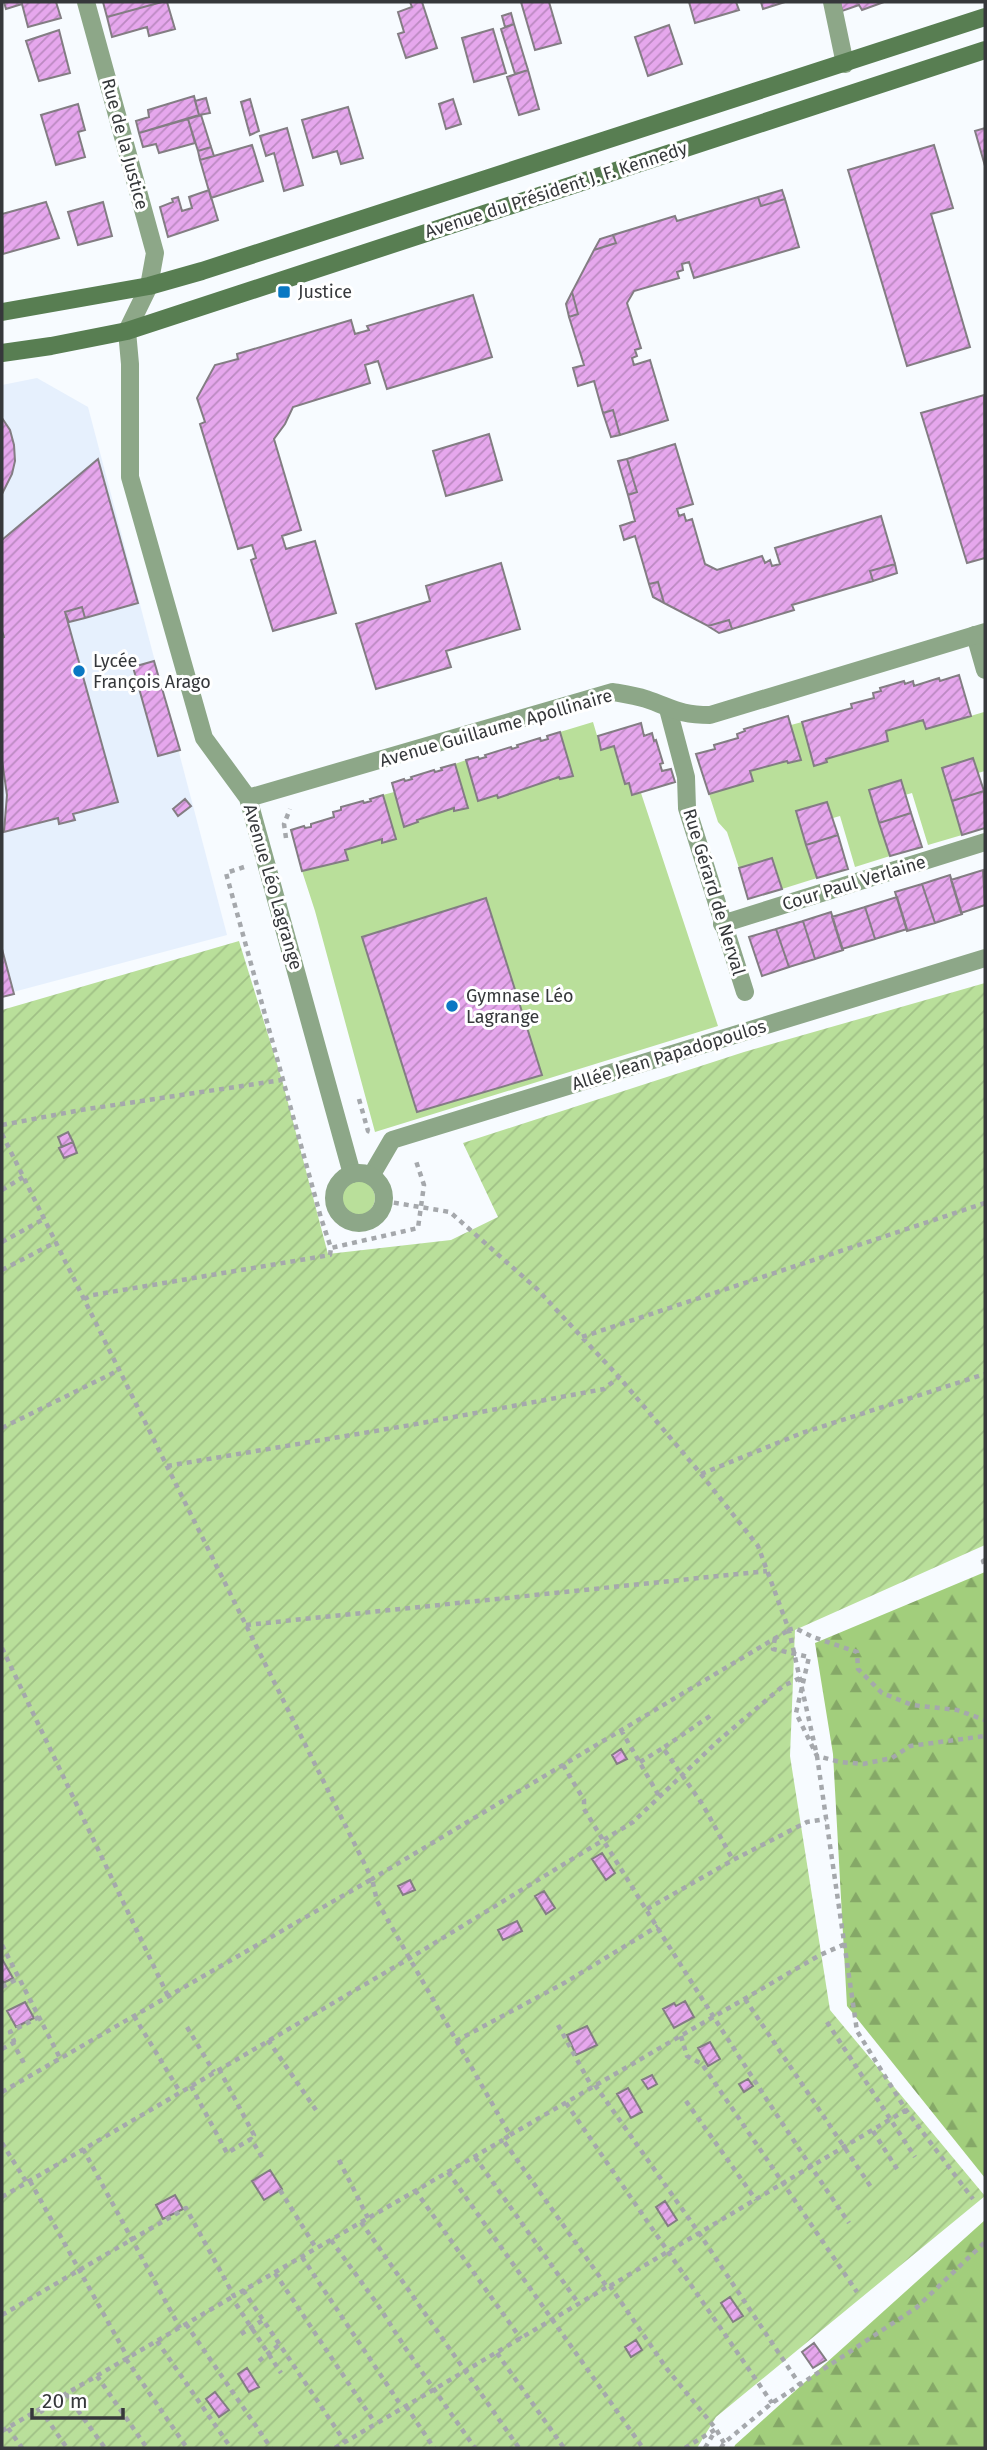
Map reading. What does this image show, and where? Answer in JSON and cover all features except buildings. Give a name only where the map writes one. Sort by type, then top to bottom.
[{"type":"main road","name":"Avenue du Président J. F. Kennedy","points":[[2,312],[149,286],[202,271],[985,18]]},
{"type":"main road","name":"Avenue du Président J. F. Kennedy","points":[[2,353],[127,331],[985,50]]},
{"type":"street","name":"Rue de la Justice","points":[[86,2],[155,253],[149,286]]},
{"type":"street","points":[[832,2],[845,64]]},
{"type":"street","points":[[127,331],[149,286]]},
{"type":"street","name":"Avenue Léo Lagrange","points":[[127,331],[130,364],[130,477],[204,738],[248,798],[352,1174]]},
{"type":"street","points":[[980,634],[985,670]]},
{"type":"street","name":"Avenue Guillaume Apollinaire","points":[[248,798],[613,692],[646,699],[689,715],[710,715],[980,634]]},
{"type":"street","name":"Rue Gérard de Nerval","points":[[668,709],[687,776],[687,808],[745,992]]},
{"type":"street","name":"Cour Paul Verlaine","points":[[722,924],[985,842]]},
{"type":"street","name":"Allée Jean Papadopoulos","points":[[371,1176],[392,1140],[985,958]]},
{"type":"street","points":[[352,1174],[371,1176],[379,1183],[384,1201],[374,1218],[356,1223],[340,1213],[335,1205],[337,1186],[352,1174]]},
{"type":"path","points":[[2,1125],[81,1110],[282,1080]]},
{"type":"path","points":[[2,1134],[372,1879],[377,1900],[510,2135]]},
{"type":"path","points":[[2,1190],[23,1177]]},
{"type":"path","points":[[384,1201],[450,1212],[537,1289],[619,1377],[758,1546],[789,1630],[817,1756],[857,2031],[906,2110],[973,2199]]},
{"type":"path","points":[[582,1337],[985,1203]]},
{"type":"path","points":[[2,1241],[44,1219]]},
{"type":"path","points":[[2,1270],[56,1242]]},
{"type":"path","points":[[84,1299],[93,1295],[330,1255],[331,1248]]},
{"type":"path","points":[[2,1428],[119,1370]]},
{"type":"path","points":[[701,1474],[803,1433],[985,1374]]},
{"type":"path","points":[[167,1466],[604,1389],[619,1377]]},
{"type":"path","points":[[985,1560],[985,1566]]},
{"type":"path","points":[[246,1625],[767,1571]]},
{"type":"path","points":[[985,1720],[957,1710],[912,1705],[882,1693],[858,1669],[857,1652],[795,1628],[775,1635],[773,1649],[809,1657],[796,1713],[817,1756],[863,1764],[892,1758],[910,1746],[985,1736]]},
{"type":"path","points":[[2,2092],[372,1879],[775,1639]]},
{"type":"path","points":[[2,1648],[167,1996]]},
{"type":"path","points":[[2,2197],[410,1958],[633,1822],[682,1774],[783,1686],[800,1678]]},
{"type":"path","points":[[640,1762],[710,1716]]},
{"type":"path","points":[[621,1730],[659,1796]]},
{"type":"path","points":[[663,1748],[703,1805],[733,1860]]},
{"type":"path","points":[[563,1765],[584,1800],[584,1809],[712,2017],[849,2223]]},
{"type":"path","points":[[647,1909],[807,1822],[826,1819]]},
{"type":"path","points":[[456,2041],[566,1982],[658,1926]]},
{"type":"path","points":[[2,2431],[712,2017],[845,1944]]},
{"type":"path","points":[[2,1945],[4,1954],[60,2058]]},
{"type":"path","points":[[2,1987],[19,1978]]},
{"type":"path","points":[[745,1999],[871,2187]]},
{"type":"path","points":[[134,2015],[180,2092]]},
{"type":"path","points":[[25,2065],[10,2032],[39,2017]]},
{"type":"path","points":[[827,2022],[915,2157]]},
{"type":"path","points":[[558,2025],[594,2086],[699,2233],[800,2385]]},
{"type":"path","points":[[187,2026],[254,2134],[251,2139],[227,2153],[191,2086]]},
{"type":"path","points":[[681,2036],[687,2056],[702,2064],[857,2292]]},
{"type":"path","points":[[268,2040],[316,2110]]},
{"type":"path","points":[[2,2049],[13,2043]]},
{"type":"path","points":[[686,2101],[756,2200]]},
{"type":"path","points":[[566,2103],[772,2403]]},
{"type":"path","points":[[335,2448],[906,2110]]},
{"type":"path","points":[[873,2131],[897,2169]]},
{"type":"path","points":[[251,2139],[262,2157]]},
{"type":"path","points":[[503,2140],[667,2369],[716,2429],[722,2446],[772,2403],[916,2308],[985,2242]]},
{"type":"path","points":[[2,2143],[80,2270],[127,2358],[187,2448]]},
{"type":"path","points":[[83,2150],[131,2240],[183,2326],[271,2448]]},
{"type":"path","points":[[475,2157],[579,2304]]},
{"type":"path","points":[[338,2160],[369,2218]]},
{"type":"path","points":[[448,2172],[643,2448]]},
{"type":"path","points":[[280,2190],[316,2248]]},
{"type":"path","points":[[415,2190],[521,2339]]},
{"type":"path","points":[[2,2315],[186,2208],[234,2295]]},
{"type":"path","points":[[361,2222],[519,2448]]},
{"type":"path","points":[[331,2240],[475,2448]]},
{"type":"path","points":[[302,2257],[434,2448]]},
{"type":"path","points":[[275,2273],[375,2423]]},
{"type":"path","points":[[243,2290],[354,2448]]},
{"type":"path","points":[[236,2304],[281,2373]]},
{"type":"path","points":[[241,2334],[263,2320]]},
{"type":"path","points":[[157,2341],[231,2448]]},
{"type":"path","points":[[259,2361],[280,2344]]},
{"type":"path","points":[[497,2353],[564,2448]]},
{"type":"path","points":[[97,2376],[147,2448]]},
{"type":"path","points":[[66,2394],[105,2448]]},
{"type":"path","points":[[40,2409],[67,2448]]},
{"type":"path","points":[[8,2428],[22,2448]]},
{"type":"path","points":[[685,2448],[716,2429]]},
{"type":"path","points":[[705,2448],[716,2429]]},
{"type":"shaded area","name":"Lycée François Arago","points":[[37,378],[88,407],[227,935],[2,995],[2,385]]},
{"type":"green space","points":[[984,712],[985,771],[978,773],[973,758],[942,768],[962,835],[928,845],[912,793],[905,795],[900,780],[869,790],[890,856],[855,867],[840,816],[833,818],[827,802],[796,812],[817,878],[782,889],[772,858],[739,868],[727,832],[718,822],[709,794],[753,781],[750,771],[801,760],[791,725],[802,722],[814,766],[827,762],[826,759],[888,741],[886,731],[923,720],[927,729]]},
{"type":"green space","points":[[593,722],[601,749],[614,746],[625,783],[629,783],[633,795],[641,793],[718,1026],[375,1132],[302,871],[348,860],[345,850],[382,839],[382,842],[395,839],[383,795],[394,792],[405,827],[417,820],[454,808],[455,811],[467,808],[455,764],[466,760],[478,801],[497,795],[498,798],[559,777],[561,779],[573,776],[560,732]]},
{"type":"green space","points":[[239,941],[282,1080],[328,1254],[451,1240],[498,1217],[463,1143],[744,1052],[985,983],[985,1545],[795,1630],[790,1756],[830,2010],[985,2196],[716,2417],[697,2448],[2,2448],[2,1010]]},
{"type":"green space","points":[[358,1181],[370,1186],[375,1198],[370,1210],[358,1215],[346,1210],[341,1198],[346,1186]]},
{"type":"green space","points":[[985,1572],[985,2178],[847,2006],[833,1754],[815,1643]]},
{"type":"green space","points":[[985,2220],[985,2448],[734,2448],[735,2445]]},
{"type":"place","name":"Justice","points":[[284,292]]},
{"type":"place","name":"Lycée François Arago","points":[[79,671]]},
{"type":"place","name":"Gymnase Léo Lagrange","points":[[452,1006]]}]
